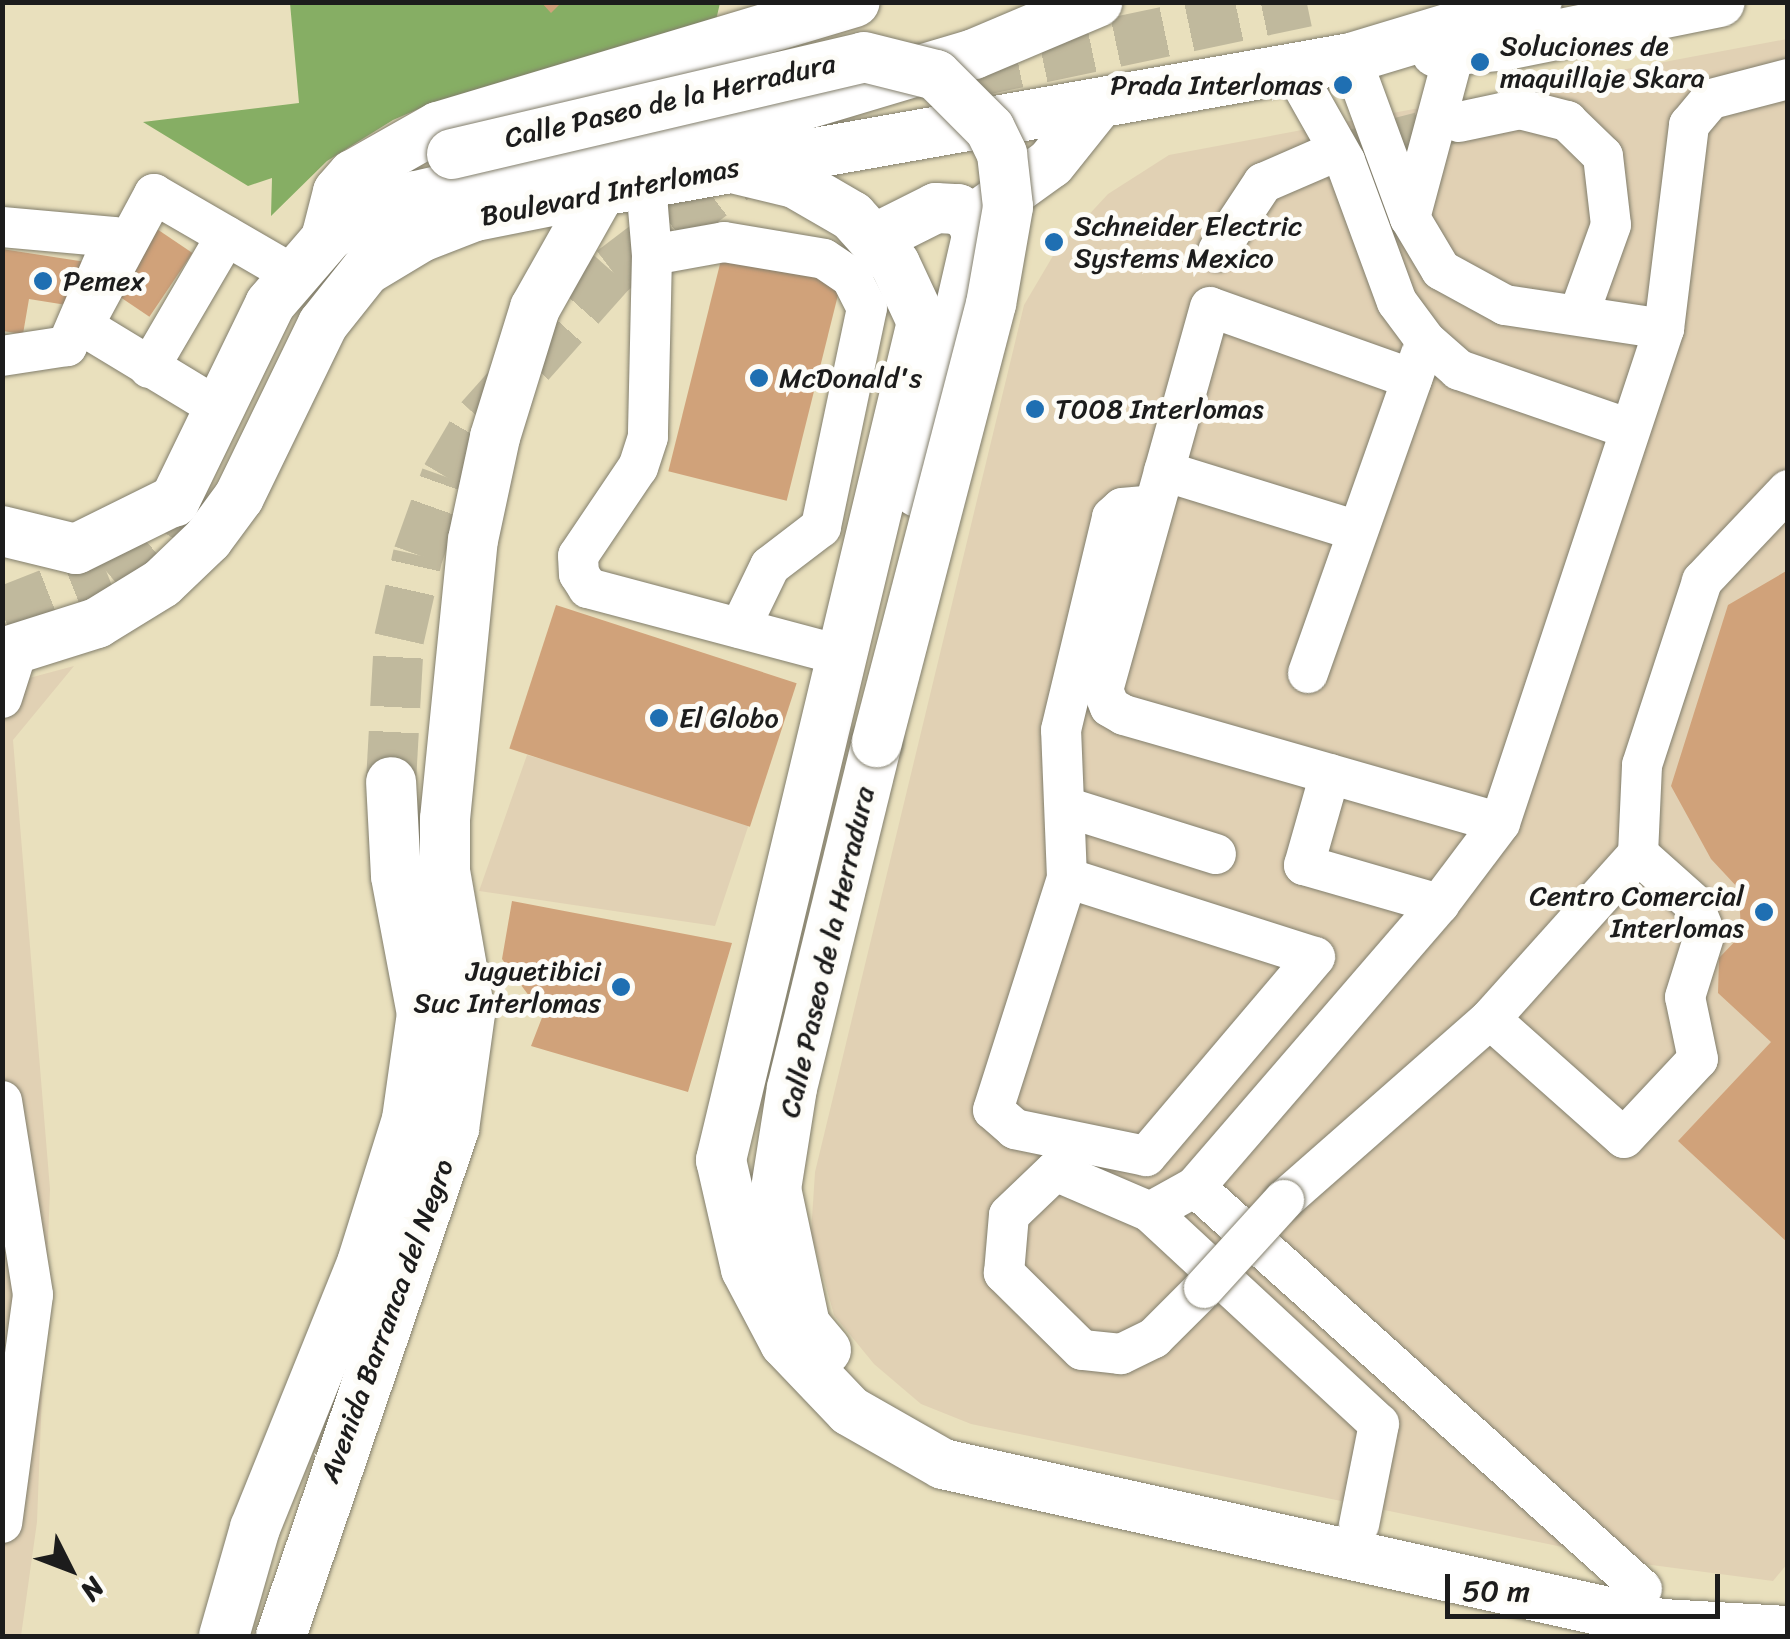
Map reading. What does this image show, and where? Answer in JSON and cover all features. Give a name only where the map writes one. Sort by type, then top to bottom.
[{"type":"main road","name":"Boulevard Interlomas","points":[[327,235],[338,192],[352,175],[438,127],[856,2]]},
{"type":"main road","name":"Boulevard Interlomas","points":[[10,652],[71,634],[130,604],[208,540],[239,496],[322,324],[366,270],[421,237],[475,216],[1351,58],[1455,50],[1720,2]]},
{"type":"main road","name":"Boulevard Interlomas","points":[[327,235],[416,196],[782,111],[974,54],[1074,4]]},
{"type":"main road","name":"Boulevard Interlomas","points":[[1351,58],[1517,6]]},
{"type":"main road","name":"Calle Paseo de la Herradura","points":[[452,154],[864,57],[936,75],[990,129],[1002,154],[1008,207],[991,304],[860,804],[792,1088],[776,1189],[804,1325],[865,1395],[930,1432],[1011,1456],[1358,1525],[1642,1590],[1788,1600]]},
{"type":"main road","points":[[972,220],[1051,163],[1099,103]]},
{"type":"main road","name":"Boulevard Interlomas","points":[[76,549],[175,501],[215,406],[292,274],[327,235],[388,183],[452,154]]},
{"type":"main road","name":"Calle Paseo de la Herradura","points":[[732,168],[795,182],[876,238],[903,278],[922,322],[721,1160],[746,1269],[785,1344],[850,1412],[943,1464],[1662,1624],[1788,1631]]},
{"type":"main road","name":"Avenida Barranca del Negro","points":[[281,1636],[454,1129],[470,1013],[445,872],[445,819],[473,540],[495,436],[535,308],[623,187]]},
{"type":"main road","points":[[860,804],[854,764],[976,236],[972,220],[958,208],[936,208],[876,238]]},
{"type":"main road","points":[[2,532],[76,549]]},
{"type":"main road","points":[[2,569],[76,549]]},
{"type":"main road","name":"Avenida Barranca del Negro","points":[[224,1636],[290,1432],[362,1263],[410,1102],[422,1014],[396,876],[391,782]]},
{"type":"street","points":[[1410,218],[1455,50]]},
{"type":"street","points":[[1351,58],[1410,218],[1441,270],[1505,305],[1664,329]]},
{"type":"street","points":[[1293,69],[1345,162],[1397,302],[1426,341],[1459,370],[1629,429]]},
{"type":"street","points":[[1150,1212],[1194,1186],[1439,904],[1500,823],[1664,329],[1689,125],[1711,100],[1788,79]]},
{"type":"street","points":[[1459,122],[1520,109],[1567,121],[1602,156],[1611,225],[1579,314]]},
{"type":"street","points":[[1218,251],[1263,183],[1323,156]]},
{"type":"street","points":[[623,187],[652,255],[648,437],[638,467],[578,556],[580,574],[588,588],[840,655]]},
{"type":"street","points":[[215,406],[83,326],[154,194],[292,274]]},
{"type":"street","points":[[2,227],[114,237],[67,346],[2,356]]},
{"type":"street","points":[[149,368],[226,236]]},
{"type":"street","points":[[652,255],[724,242],[824,259],[851,277],[867,308],[821,527],[770,566],[740,628]]},
{"type":"street","points":[[1412,379],[1210,306],[1103,690],[1110,706],[1500,823]]},
{"type":"street","points":[[1308,673],[1355,530],[1426,341]]},
{"type":"street","points":[[1067,878],[1316,956],[1146,1156],[1015,1129],[993,1110],[1067,878],[1069,808],[1061,730],[1112,517],[1159,488],[1355,530]]},
{"type":"street","points":[[1358,1525],[1379,1424],[1150,1212],[1055,1171],[1009,1215],[1004,1273],[1082,1350],[1122,1354],[1154,1338],[1204,1288],[1284,1200],[1490,1019],[1638,854],[1642,765],[1702,580],[1788,490]]},
{"type":"street","points":[[2,698],[10,652]]},
{"type":"street","points":[[1330,774],[1304,865],[1439,904]]},
{"type":"street","points":[[1069,808],[1216,854]]},
{"type":"street","points":[[1490,1019],[1624,1138],[1698,1059],[1685,997],[1705,934],[1692,904],[1638,854]]},
{"type":"street","points":[[2,1100],[34,1296],[2,1523]]},
{"type":"street","points":[[1194,1186],[1642,1590]]},
{"type":"shaded area","points":[[1787,39],[1788,1563],[1773,1581],[1644,1564],[971,1424],[921,1404],[874,1364],[834,1315],[811,1233],[815,1172],[1024,305],[1057,249],[1108,194],[1169,155]]},
{"type":"shaded area","points":[[74,666],[13,740],[50,1189],[37,1522],[21,1636],[3,1636],[3,685]]},
{"type":"shaded area","points":[[527,755],[751,818],[715,926],[479,891]]},
{"type":"green space","points":[[290,3],[720,3],[713,33],[430,104],[393,120],[327,161],[271,216],[272,178],[248,186],[143,122],[299,103]]},
{"type":"building","points":[[541,2],[562,2],[551,13]]},
{"type":"building","name":"Pemex","points":[[151,225],[192,253],[149,317],[108,289]]},
{"type":"building","name":"Pemex","points":[[2,249],[86,262],[79,307],[29,299],[23,334],[2,331]]},
{"type":"building","name":"McDonald's","points":[[723,252],[841,282],[787,501],[668,471]]},
{"type":"building","name":"Centro Comercial Interlomas","points":[[1788,570],[1788,1243],[1678,1141],[1771,1042],[1718,993],[1719,958],[1741,935],[1739,889],[1711,859],[1671,786],[1728,605]]},
{"type":"building","name":"El Globo","points":[[556,605],[797,683],[750,827],[509,749]]},
{"type":"building","name":"Juguetibici Suc Interlomas","points":[[512,901],[732,943],[688,1092],[531,1046],[543,1015],[502,959]]},
{"type":"tunnel","points":[[969,73],[1307,2]]},
{"type":"tunnel","points":[[1323,157],[1459,122]]},
{"type":"tunnel","points":[[391,782],[399,639],[418,555],[446,477],[480,419],[612,271],[758,160]]},
{"type":"tunnel","points":[[2,612],[106,571],[157,528],[174,502]]},
{"type":"place","name":"Soluciones de maquillaje Skara","points":[[1480,62]]},
{"type":"place","name":"Prada Interlomas","points":[[1343,85]]},
{"type":"place","name":"Schneider Electric Systems Mexico","points":[[1054,242]]},
{"type":"place","name":"Pemex","points":[[43,281]]},
{"type":"place","name":"McDonald's","points":[[759,378]]},
{"type":"place","name":"T008 Interlomas","points":[[1035,409]]},
{"type":"place","name":"El Globo","points":[[659,718]]},
{"type":"place","name":"Centro Comercial Interlomas","points":[[1764,912]]},
{"type":"place","name":"Juguetibici Suc Interlomas","points":[[621,987]]}]
